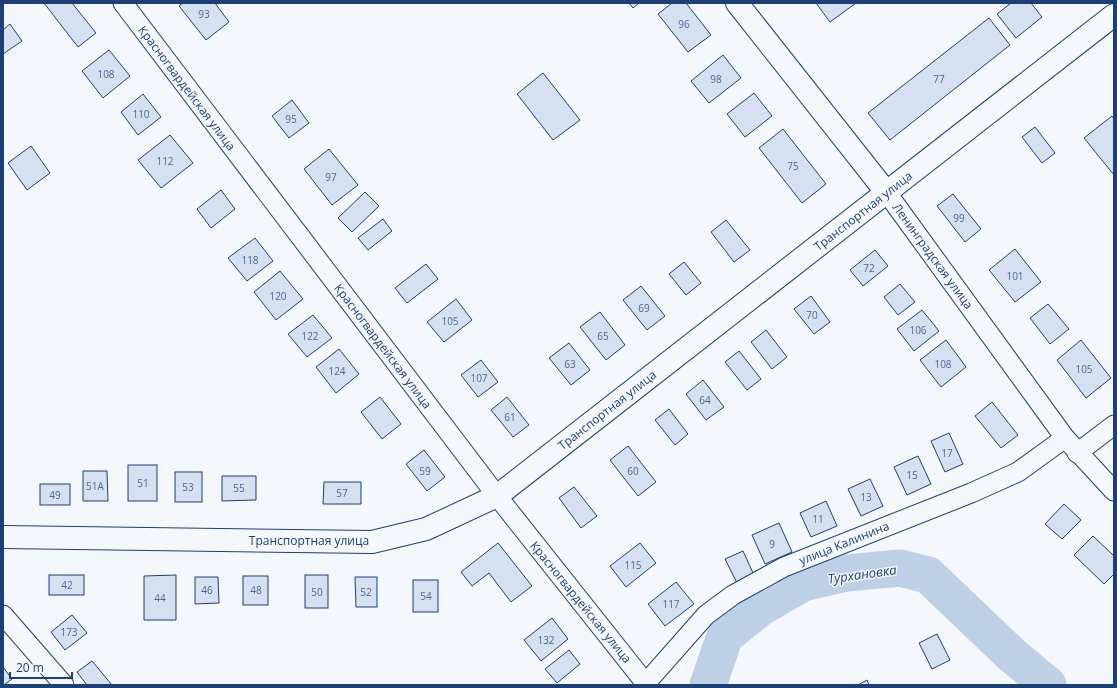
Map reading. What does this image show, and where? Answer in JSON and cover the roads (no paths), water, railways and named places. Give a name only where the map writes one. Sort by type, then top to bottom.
[{"type":"main road","name":"Ленинградская улица","points":[[737,3],[887,193]]},
{"type":"main road","name":"Транспортная улица","points":[[3,537],[372,542],[426,529],[497,496],[1114,15]]},
{"type":"street","name":"Красногвардейская улица","points":[[123,3],[497,496],[646,684]]},
{"type":"street","name":"Ленинградская улица","points":[[887,193],[1065,438],[1077,453],[1114,490]]},
{"type":"street","points":[[1077,453],[1114,425]]},
{"type":"street","name":"улица Калинина","points":[[646,684],[706,615],[733,595],[784,567],[972,493],[1018,472],[1065,438]]},
{"type":"street","points":[[3,615],[64,685]]},
{"type":"waterway","name":"Турхановка","points":[[708,685],[725,636],[760,608],[803,583],[847,573],[900,568],[928,575],[1012,655],[1048,685]]}]
